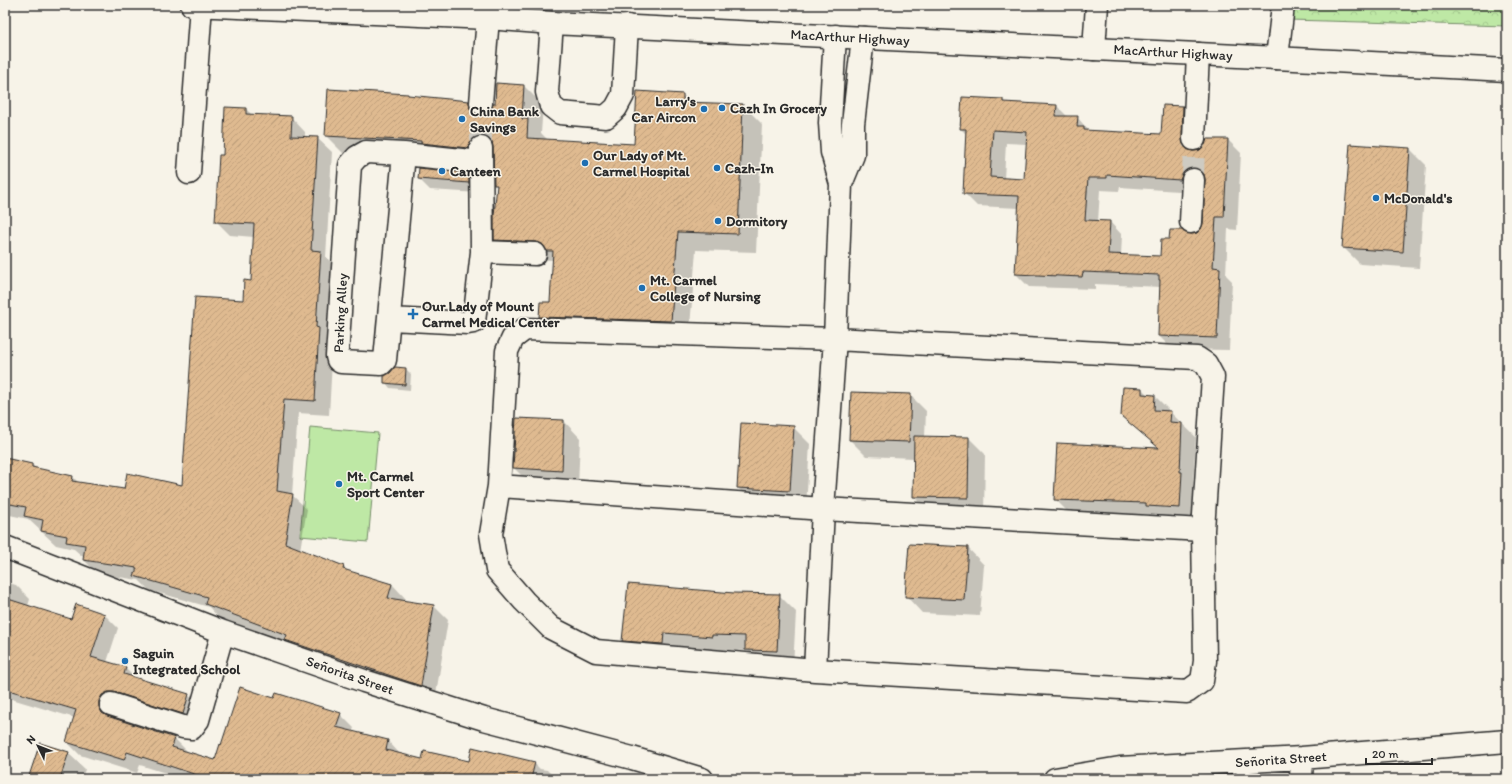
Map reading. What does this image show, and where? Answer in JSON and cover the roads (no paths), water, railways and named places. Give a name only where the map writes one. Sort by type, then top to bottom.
[{"type":"main road","name":"MacArthur Highway","points":[[192,5],[488,18],[552,23],[1507,70]]},
{"type":"main road","points":[[189,173],[201,5]]},
{"type":"main road","points":[[1094,49],[1097,5]]},
{"type":"main road","points":[[1277,58],[1283,5]]},
{"type":"main road","points":[[481,102],[488,18]]},
{"type":"main road","points":[[552,23],[546,92],[551,106],[560,113],[606,117],[616,108],[623,95],[627,26]]},
{"type":"main road","points":[[815,670],[822,509],[835,339],[840,184],[832,152],[830,123],[834,36]]},
{"type":"main road","points":[[840,184],[853,155],[853,124],[863,38]]},
{"type":"main road","points":[[1194,138],[1198,54]]},
{"type":"main road","points":[[830,123],[853,124]]},
{"type":"main road","name":"Parking Alley","points":[[404,154],[390,319],[385,360],[380,364],[341,362],[338,360],[337,356],[350,164],[357,157],[366,152],[481,155],[482,252]]},
{"type":"main road","points":[[1191,222],[1192,180]]},
{"type":"main road","points":[[390,319],[468,324],[474,322],[482,252],[535,254]]},
{"type":"main road","points":[[525,329],[835,339],[1197,358],[1206,364],[1213,377],[1203,530],[1205,662],[1202,681],[1187,692],[815,670],[596,651],[552,628],[524,601],[497,570],[491,534],[499,486],[507,351],[513,338],[525,329]]},
{"type":"main road","points":[[499,486],[822,509],[1203,530]]},
{"type":"main road","name":"Señorita Street","points":[[5,547],[223,632],[364,681],[484,719],[632,758],[702,779]]},
{"type":"main road","points":[[111,704],[183,727],[192,728],[198,720],[223,632]]},
{"type":"main road","name":"Señorita Street","points":[[1055,779],[1119,773],[1302,769],[1507,741]]},
{"type":"tunnel","points":[[481,103],[481,148]]},
{"type":"tunnel","points":[[1193,180],[1194,139]]},
{"type":"place","name":"Cazh In Grocery","points":[[722,108]]},
{"type":"place","name":"Larry's Car Aircon","points":[[704,109]]},
{"type":"place","name":"China Bank Savings","points":[[462,119]]},
{"type":"place","name":"Our Lady of Mt. Carmel Hospital","points":[[585,163]]},
{"type":"place","name":"Cazh-In","points":[[717,168]]},
{"type":"place","name":"Canteen","points":[[442,171]]},
{"type":"place","name":"McDonald's","points":[[1376,198]]},
{"type":"place","name":"Dormitory","points":[[718,221]]},
{"type":"place","name":"Mt. Carmel College of Nursing","points":[[642,288]]},
{"type":"place","name":"Our Lady of Mount Carmel Medical Center","points":[[413,314]]},
{"type":"place","name":"Mt. Carmel Sport Center","points":[[339,484]]},
{"type":"place","name":"Saguin Integrated School","points":[[125,661]]}]
